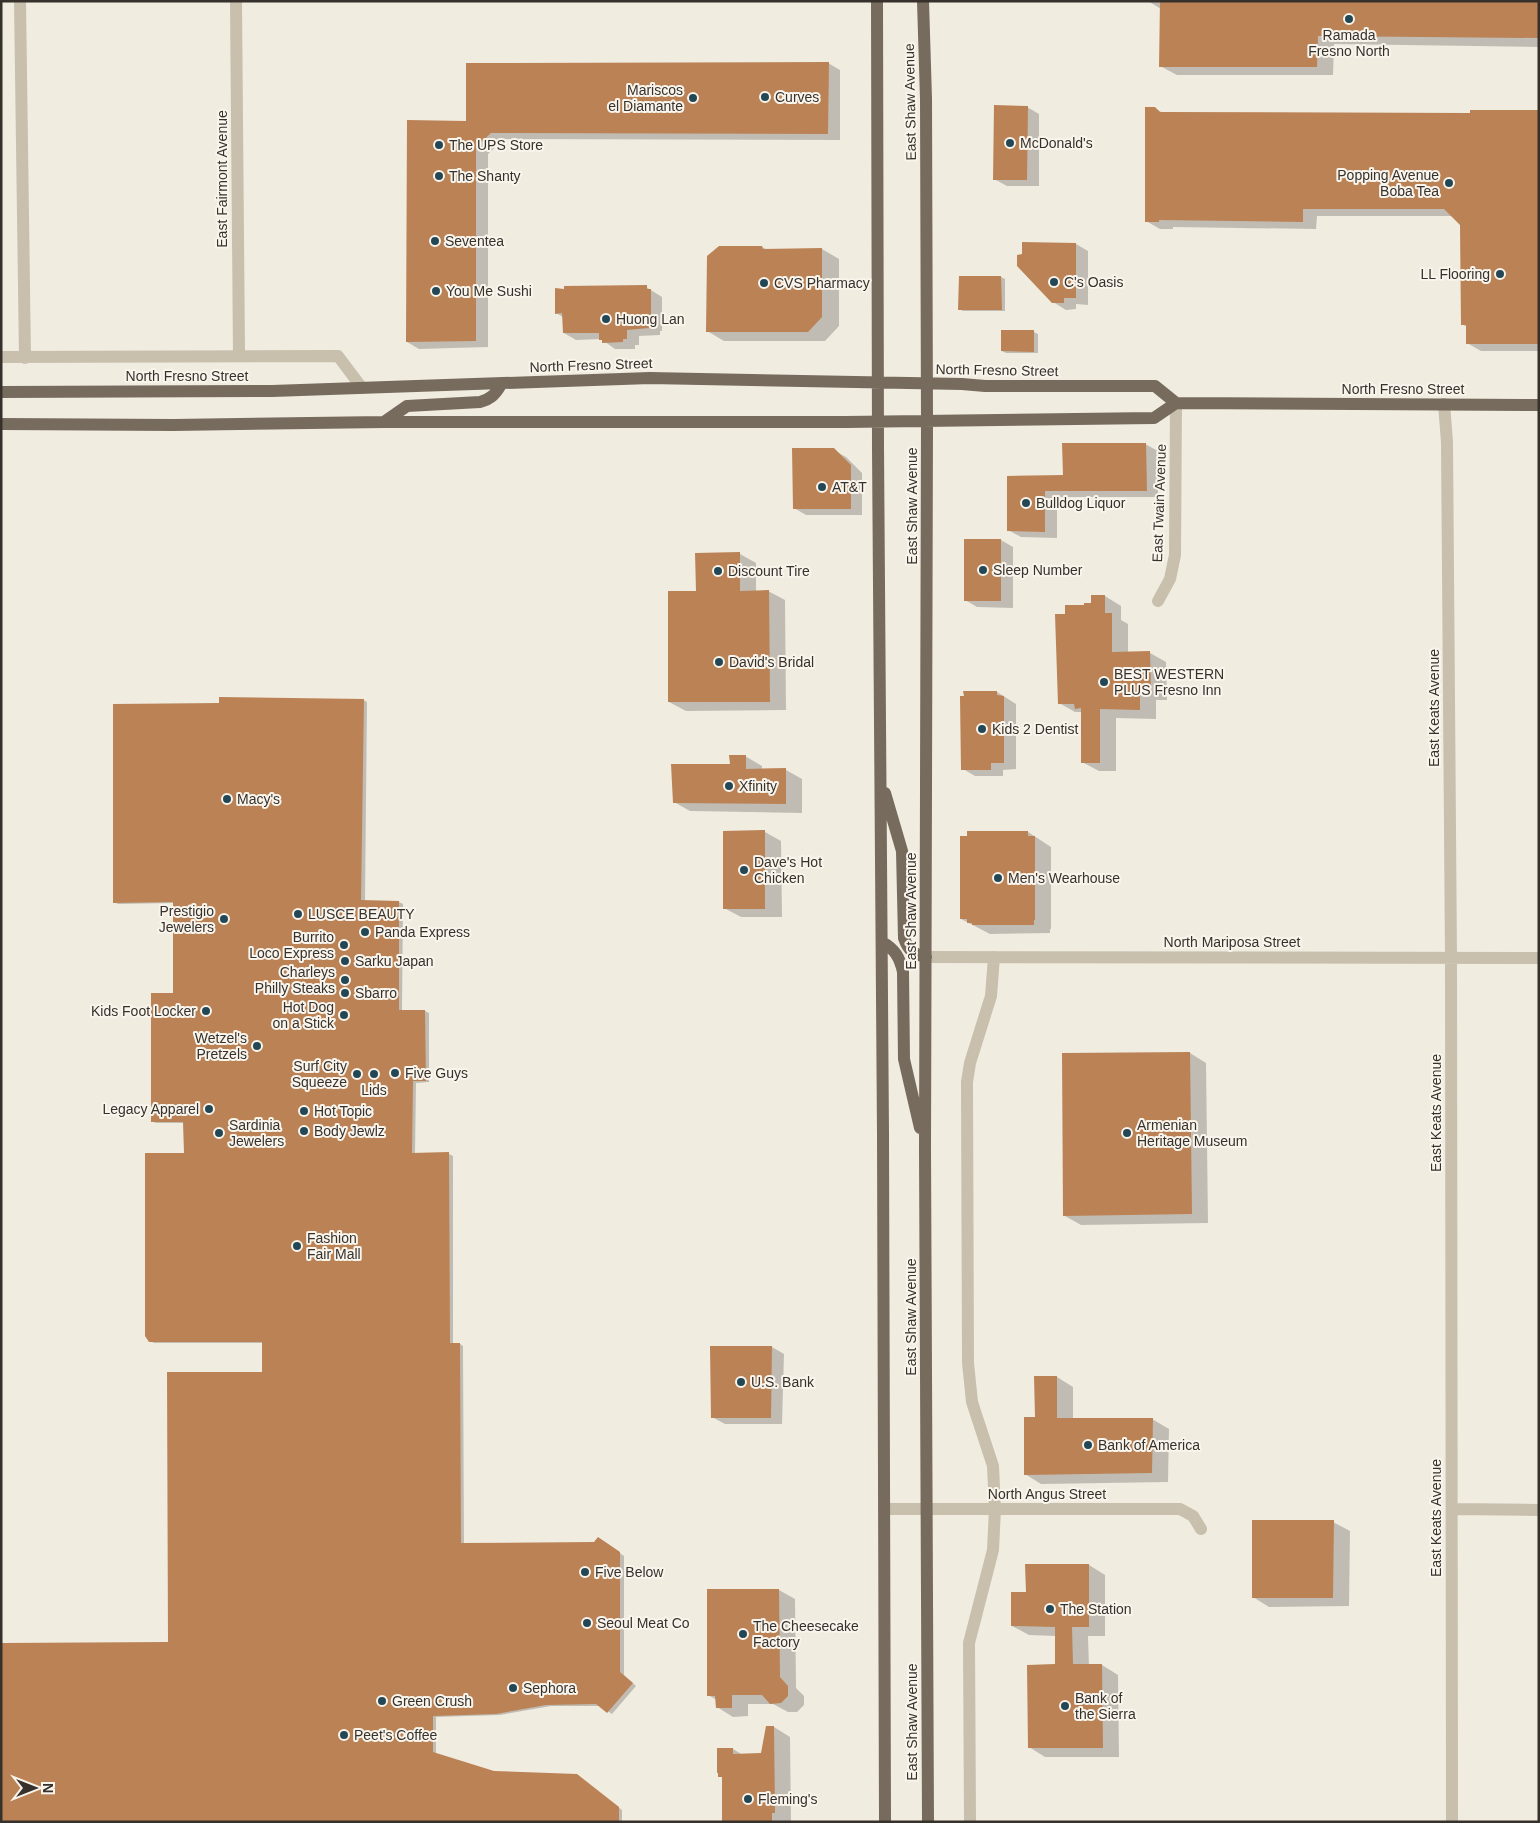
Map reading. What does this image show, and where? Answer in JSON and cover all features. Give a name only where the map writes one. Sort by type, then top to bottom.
[{"type":"main road","name":"East Shaw Avenue","points":[[877,1],[885,1822]]},
{"type":"main road","name":"East Shaw Avenue","points":[[923,1],[926,99],[927,421],[925,1150],[928,1822]]},
{"type":"main road","name":"North Fresno Street","points":[[1,392],[272,391],[650,378],[985,386],[1155,386],[1176,403],[1539,405]]},
{"type":"main road","points":[[384,422],[407,406],[485,401],[497,393],[502,383]]},
{"type":"main road","points":[[1,424],[173,425],[1154,418],[1176,403]]},
{"type":"main road","points":[[881,778],[902,851],[904,938],[908,948],[916,954],[926,957]]},
{"type":"main road","points":[[882,942],[895,951],[904,972],[904,1059],[925,1150]]},
{"type":"street","points":[[20,1],[24,358]]},
{"type":"street","name":"East Fairmont Avenue","points":[[236,1],[239,356]]},
{"type":"street","points":[[1,358],[338,356],[362,388]]},
{"type":"street","name":"East Twain Avenue","points":[[1158,601],[1170,579],[1175,556],[1176,403]]},
{"type":"street","name":"East Keats Avenue","points":[[1444,404],[1447,442],[1451,958],[1452,1822]]},
{"type":"street","name":"North Mariposa Street","points":[[926,957],[1539,958]]},
{"type":"street","points":[[970,1822],[969,1643],[993,1550],[995,1509],[993,1466],[972,1402],[968,1363],[967,1092],[970,1062],[991,996],[994,957]]},
{"type":"street","name":"North Angus Street","points":[[884,1509],[1180,1509],[1193,1516],[1201,1529]]},
{"type":"street","points":[[1452,1509],[1539,1510]]},
{"type":"building","name":"Ramada Fresno North","points":[[1160,1],[1539,1],[1539,38],[1318,36],[1317,67],[1159,67]]},
{"type":"building","points":[[829,62],[828,134],[491,133],[476,147],[476,341],[406,342],[407,120],[466,121],[466,63]]},
{"type":"building","name":"McDonald's","points":[[994,105],[1028,106],[1027,180],[993,180]]},
{"type":"building","points":[[1145,107],[1155,107],[1160,112],[1470,113],[1470,110],[1539,110],[1539,344],[1466,344],[1466,325],[1461,325],[1460,225],[1444,209],[1303,209],[1303,222],[1159,220],[1159,222],[1145,222]]},
{"type":"building","name":"C's Oasis","points":[[1022,242],[1076,243],[1076,298],[1064,298],[1064,303],[1052,303],[1017,266],[1017,255],[1022,254]]},
{"type":"building","name":"CVS Pharmacy","points":[[719,246],[762,246],[763,249],[822,248],[822,317],[808,332],[706,332],[707,256]]},
{"type":"building","points":[[959,276],[1001,276],[1002,310],[958,310]]},
{"type":"building","name":"Huong Lan","points":[[647,285],[647,289],[651,289],[651,325],[648,325],[649,328],[627,330],[627,339],[623,339],[623,342],[602,343],[602,340],[599,340],[599,333],[563,333],[562,313],[555,314],[555,288],[564,289],[564,286]]},
{"type":"building","points":[[1001,330],[1034,330],[1034,352],[1001,351]]},
{"type":"building","points":[[1062,443],[1146,443],[1147,491],[1045,491],[1045,532],[1007,531],[1007,476],[1063,475]]},
{"type":"building","name":"AT&T","points":[[792,448],[834,448],[851,465],[851,509],[793,509]]},
{"type":"building","name":"Sleep Number","points":[[964,539],[1001,539],[1001,601],[964,601]]},
{"type":"building","name":"David's Bridal","points":[[740,552],[740,591],[769,590],[770,702],[668,702],[668,591],[696,591],[695,553]]},
{"type":"building","name":"BEST WESTERN PLUS Fresno Inn","points":[[1091,595],[1105,595],[1105,613],[1112,613],[1112,652],[1150,651],[1151,691],[1140,691],[1140,710],[1100,709],[1100,763],[1081,763],[1081,708],[1075,709],[1074,704],[1058,704],[1055,614],[1065,614],[1065,605],[1091,603]]},
{"type":"building","name":"Kids 2 Dentist","points":[[963,691],[997,691],[997,695],[1004,696],[1004,763],[991,763],[991,770],[961,770],[960,696],[964,696]]},
{"type":"building","name":"Fashion Fair Mall","points":[[219,697],[364,699],[361,900],[399,901],[399,1010],[425,1010],[426,1081],[413,1081],[412,1153],[449,1152],[450,1343],[460,1343],[461,1543],[594,1542],[598,1537],[620,1552],[620,1672],[633,1683],[607,1713],[596,1704],[546,1705],[496,1714],[433,1716],[433,1752],[494,1771],[577,1774],[619,1807],[619,1822],[1,1822],[1,1643],[168,1642],[167,1372],[262,1372],[262,1342],[149,1342],[145,1336],[145,1153],[184,1153],[183,1122],[151,1122],[151,993],[173,993],[173,902],[113,903],[113,704],[219,703]]},
{"type":"building","name":"Xfinity","points":[[729,755],[746,755],[746,769],[786,768],[786,804],[673,803],[671,764],[730,764]]},
{"type":"building","name":"Dave's Hot Chicken","points":[[765,830],[765,909],[723,909],[723,831]]},
{"type":"building","name":"Men's Wearhouse","points":[[967,831],[1028,831],[1028,836],[1035,836],[1034,925],[972,925],[972,923],[967,923],[967,919],[960,919],[960,836],[967,836]]},
{"type":"building","name":"Armenian Heritage Museum","points":[[1190,1052],[1192,1214],[1063,1216],[1062,1053]]},
{"type":"building","name":"U.S. Bank","points":[[710,1346],[772,1346],[771,1418],[711,1418]]},
{"type":"building","name":"Bank of America","points":[[1034,1376],[1057,1376],[1057,1418],[1153,1418],[1152,1473],[1024,1475],[1024,1417],[1035,1417]]},
{"type":"building","points":[[1252,1520],[1334,1520],[1333,1598],[1252,1598]]},
{"type":"building","points":[[1025,1564],[1089,1564],[1089,1627],[1072,1627],[1073,1664],[1102,1664],[1103,1748],[1028,1748],[1027,1665],[1055,1664],[1055,1627],[1011,1626],[1011,1592],[1026,1592]]},
{"type":"building","name":"The Cheesecake Factory","points":[[707,1589],[779,1589],[780,1677],[788,1686],[788,1696],[781,1703],[770,1704],[762,1695],[732,1695],[732,1708],[716,1708],[715,1696],[707,1696]]},
{"type":"building","name":"Fleming's","points":[[766,1726],[774,1726],[775,1813],[772,1813],[772,1822],[722,1822],[722,1777],[718,1777],[717,1773],[717,1748],[733,1748],[733,1754],[761,1753]]},
{"type":"place","name":"Ramada Fresno North","points":[[1349,19]]},
{"type":"place","name":"Curves","points":[[765,97]]},
{"type":"place","name":"Mariscos el Diamante","points":[[693,98]]},
{"type":"place","name":"McDonald's","points":[[1010,143]]},
{"type":"place","name":"The UPS Store","points":[[439,145]]},
{"type":"place","name":"The Shanty","points":[[439,176]]},
{"type":"place","name":"Popping Avenue Boba Tea","points":[[1449,183]]},
{"type":"place","name":"Seventea","points":[[435,241]]},
{"type":"place","name":"LL Flooring","points":[[1500,274]]},
{"type":"place","name":"C's Oasis","points":[[1054,282]]},
{"type":"place","name":"CVS Pharmacy","points":[[764,283]]},
{"type":"place","name":"You Me Sushi","points":[[436,291]]},
{"type":"place","name":"Huong Lan","points":[[606,319]]},
{"type":"place","name":"AT&T","points":[[822,487]]},
{"type":"place","name":"Bulldog Liquor","points":[[1026,503]]},
{"type":"place","name":"Sleep Number","points":[[983,570]]},
{"type":"place","name":"Discount Tire","points":[[718,571]]},
{"type":"place","name":"David's Bridal","points":[[719,662]]},
{"type":"place","name":"BEST WESTERN PLUS Fresno Inn","points":[[1104,682]]},
{"type":"place","name":"Kids 2 Dentist","points":[[982,729]]},
{"type":"place","name":"Xfinity","points":[[729,786]]},
{"type":"place","name":"Macy's","points":[[227,799]]},
{"type":"place","name":"Dave's Hot Chicken","points":[[744,870]]},
{"type":"place","name":"Men's Wearhouse","points":[[998,878]]},
{"type":"place","name":"LUSCE BEAUTY","points":[[298,914]]},
{"type":"place","name":"Prestigio Jewelers","points":[[224,919]]},
{"type":"place","name":"Panda Express","points":[[365,932]]},
{"type":"place","name":"Burrito Loco Express","points":[[344,945]]},
{"type":"place","name":"Sarku Japan","points":[[345,961]]},
{"type":"place","name":"Charleys Philly Steaks","points":[[345,980]]},
{"type":"place","name":"Sbarro","points":[[345,993]]},
{"type":"place","name":"Kids Foot Locker","points":[[206,1011]]},
{"type":"place","name":"Hot Dog on a Stick","points":[[344,1015]]},
{"type":"place","name":"Wetzel's Pretzels","points":[[257,1046]]},
{"type":"place","name":"Five Guys","points":[[395,1073]]},
{"type":"place","name":"Surf City Squeeze","points":[[357,1074]]},
{"type":"place","name":"Lids","points":[[374,1074]]},
{"type":"place","name":"Legacy Apparel","points":[[209,1109]]},
{"type":"place","name":"Hot Topic","points":[[304,1111]]},
{"type":"place","name":"Body Jewlz","points":[[304,1131]]},
{"type":"place","name":"Sardinia Jewelers","points":[[219,1133]]},
{"type":"place","name":"Armenian Heritage Museum","points":[[1127,1133]]},
{"type":"place","name":"Fashion Fair Mall","points":[[297,1246]]},
{"type":"place","name":"U.S. Bank","points":[[741,1382]]},
{"type":"place","name":"Bank of America","points":[[1088,1445]]},
{"type":"place","name":"Five Below","points":[[585,1572]]},
{"type":"place","name":"The Station","points":[[1050,1609]]},
{"type":"place","name":"Seoul Meat Co","points":[[587,1623]]},
{"type":"place","name":"The Cheesecake Factory","points":[[743,1634]]},
{"type":"place","name":"Sephora","points":[[513,1688]]},
{"type":"place","name":"Green Crush","points":[[382,1701]]},
{"type":"place","name":"Bank of the Sierra","points":[[1065,1706]]},
{"type":"place","name":"Peet's Coffee","points":[[344,1735]]},
{"type":"place","name":"Fleming's","points":[[748,1799]]}]
